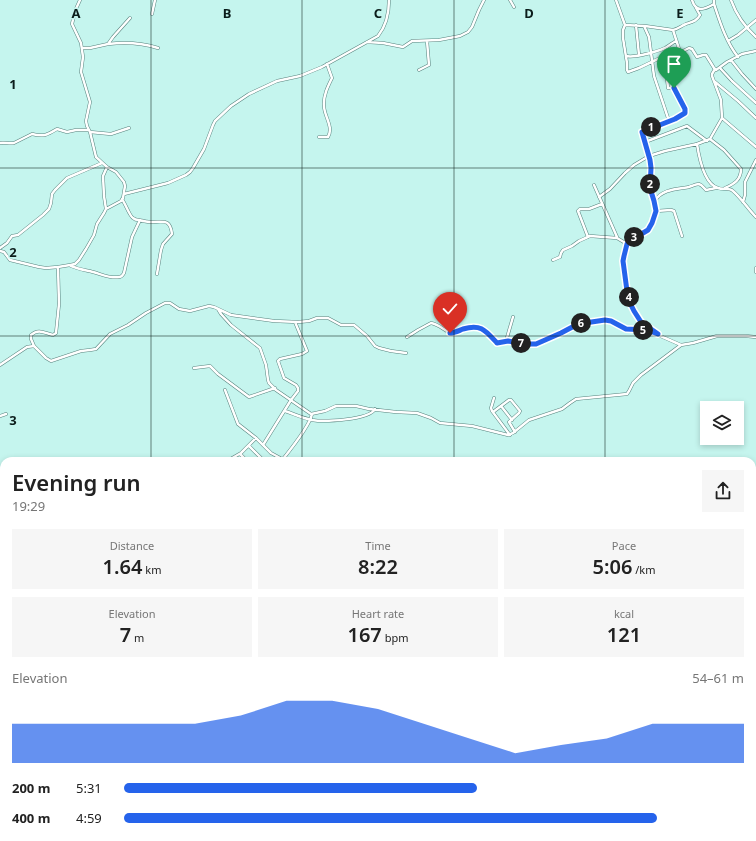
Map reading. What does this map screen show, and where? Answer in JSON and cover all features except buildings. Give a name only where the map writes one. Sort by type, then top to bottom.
[{"type":"main road","points":[[0,616],[0,621]]},
{"type":"street","points":[[80,0],[75,11],[72,24],[82,48],[83,57],[81,72],[90,102],[86,121],[87,126],[96,157],[102,164],[116,172],[123,180],[125,184],[124,194],[118,203],[106,209],[86,250],[75,264],[46,268],[10,260],[0,249],[12,236],[18,235],[49,209],[52,194],[55,190],[67,178],[102,164]]},
{"type":"street","points":[[152,14],[155,0]]},
{"type":"street","points":[[124,194],[164,184],[186,175],[199,159],[213,125],[219,117],[231,106],[249,94],[271,83],[306,74],[378,36],[384,27],[390,0]]},
{"type":"street","points":[[367,42],[383,43],[403,47],[412,41],[439,40],[455,37],[468,32],[472,27],[484,0]]},
{"type":"street","points":[[510,0],[514,7]]},
{"type":"street","points":[[616,0],[625,25],[623,34],[628,72],[664,57],[673,56],[689,48],[692,49],[696,57],[706,55],[715,69]]},
{"type":"street","points":[[625,25],[673,30],[677,29],[699,18],[700,15],[692,0]]},
{"type":"street","points":[[714,0],[714,4],[728,41],[738,56]]},
{"type":"street","points":[[731,0],[738,15],[756,37]]},
{"type":"street","points":[[696,8],[706,8],[714,4]]},
{"type":"street","points":[[108,44],[130,18]]},
{"type":"street","points":[[728,41],[756,20]]},
{"type":"street","points":[[636,25],[640,55]]},
{"type":"street","points":[[644,26],[648,37],[655,81],[670,120]]},
{"type":"street","points":[[673,30],[680,52]]},
{"type":"street","points":[[419,70],[429,65],[428,41]]},
{"type":"street","points":[[626,56],[631,57],[640,55],[666,47],[676,41]]},
{"type":"street","points":[[82,48],[94,48],[108,44],[140,44],[158,48]]},
{"type":"street","points":[[599,197],[610,189],[634,165],[649,156],[708,140],[722,118],[721,100],[713,81],[712,74],[715,69],[717,70],[738,56],[756,51]]},
{"type":"street","points":[[658,334],[640,321],[631,305],[626,285],[623,261],[627,244],[630,240],[648,230],[656,211],[650,188],[651,168],[649,156],[642,132],[683,114],[685,111],[675,89],[668,88],[664,57]]},
{"type":"street","points":[[731,60],[756,88]]},
{"type":"street","points":[[319,138],[328,138],[330,135],[328,119],[324,108],[327,91],[332,78],[327,64]]},
{"type":"street","points":[[720,68],[756,103]]},
{"type":"street","points":[[713,81],[756,118]]},
{"type":"street","points":[[722,118],[756,148]]},
{"type":"street","points":[[645,142],[687,126],[724,150],[741,169],[738,181],[722,189]]},
{"type":"street","points":[[0,143],[5,142],[12,144],[32,134],[38,136],[45,135],[57,129],[67,132],[76,130],[111,134],[129,128]]},
{"type":"street","points":[[697,144],[699,158],[708,180],[712,185],[718,188],[732,190],[739,196],[756,217]]},
{"type":"street","points":[[743,202],[745,195],[744,182],[756,160]]},
{"type":"street","points":[[106,209],[103,176],[107,167]]},
{"type":"street","points":[[654,201],[656,197],[666,191],[699,184],[707,190],[718,188]]},
{"type":"street","points":[[594,185],[617,238]]},
{"type":"street","points":[[122,199],[131,216],[135,220],[152,222],[163,221],[168,224],[172,232],[163,244],[157,274]]},
{"type":"street","points":[[588,237],[578,211],[580,209],[589,209],[602,204]]},
{"type":"street","points":[[656,211],[674,211],[682,236]]},
{"type":"street","points":[[70,265],[114,278],[122,276],[132,237],[140,220]]},
{"type":"street","points":[[553,260],[560,257],[563,250],[588,237],[617,238],[627,244]]},
{"type":"street","points":[[58,267],[59,304],[56,333],[53,335],[36,332],[31,335],[34,346],[51,361],[81,350],[96,349],[110,334],[165,303],[170,303],[179,309],[190,311],[210,306],[231,316],[274,321],[295,322],[309,321],[322,317],[329,318],[341,325],[354,325],[362,331],[374,346],[381,349],[406,353]]},
{"type":"street","points":[[218,309],[231,325],[260,348],[266,365],[268,381],[275,388],[312,414],[337,406],[353,405],[367,409],[417,413],[440,423],[472,426],[510,435],[529,420],[562,409],[576,399],[628,394],[632,383],[681,345],[717,336],[756,337]]},
{"type":"street","points":[[506,341],[513,317]]},
{"type":"street","points":[[407,337],[431,323],[438,325],[452,333],[479,328],[487,332],[497,343],[506,341],[523,344],[536,344],[578,324],[605,320],[611,321],[626,329],[647,330],[681,345]]},
{"type":"street","points":[[263,445],[298,391],[298,388],[294,384],[284,378],[278,360],[306,352],[295,322]]},
{"type":"street","points":[[0,364],[27,347],[34,346]]},
{"type":"street","points":[[194,368],[210,366],[218,374],[249,397],[275,388]]},
{"type":"street","points":[[225,390],[238,424],[277,457]]},
{"type":"street","points":[[494,398],[491,408],[510,435]]},
{"type":"street","points":[[493,412],[511,400],[520,411],[509,422],[515,432]]},
{"type":"street","points":[[501,406],[512,420]]},
{"type":"street","points":[[285,411],[310,420],[325,421],[340,420],[368,414],[373,412],[375,409]]},
{"type":"street","points":[[0,416],[6,414]]},
{"type":"street","points":[[285,457],[297,441],[312,414]]},
{"type":"street","points":[[234,457],[240,454],[256,438]]},
{"type":"street","points":[[249,446],[260,457]]},
{"type":"street","points":[[240,454],[243,457]]},
{"type":"route","points":[[450,333],[479,328],[487,332],[497,343],[508,341],[523,344],[536,344],[578,324],[608,320],[626,329],[649,330],[658,334],[643,324],[636,316],[627,291],[623,258],[629,241],[647,231],[656,214],[656,208],[650,188],[650,160],[642,132],[675,119],[685,113],[685,109],[674,88]]}]
